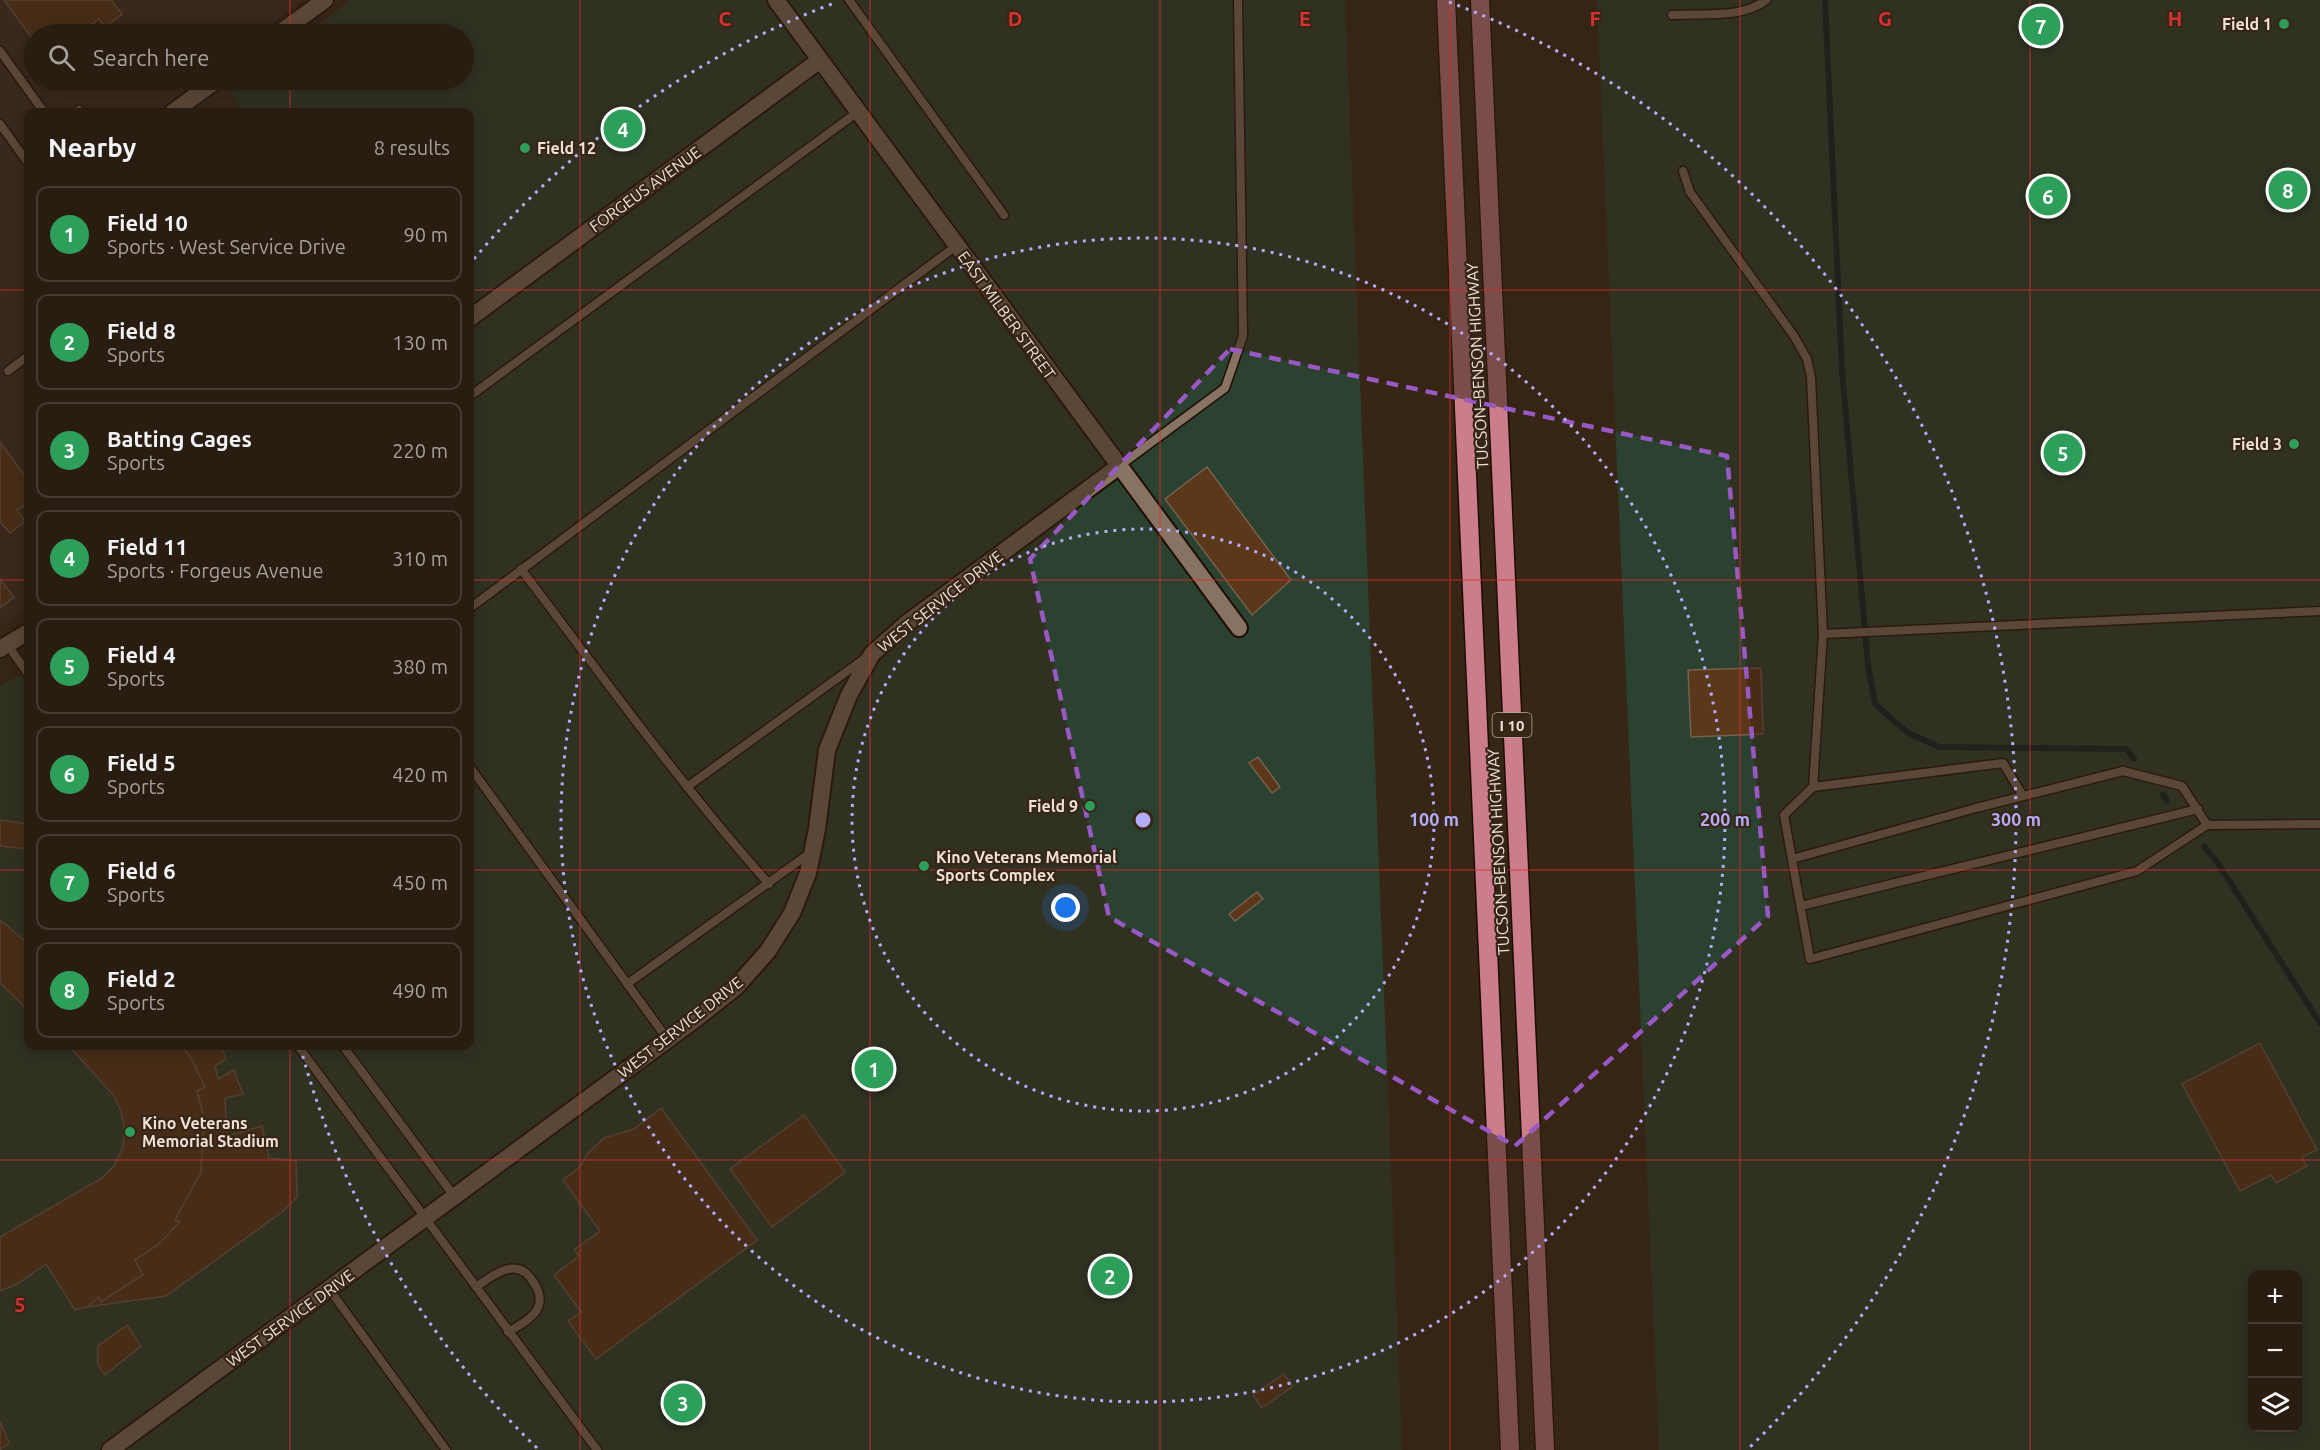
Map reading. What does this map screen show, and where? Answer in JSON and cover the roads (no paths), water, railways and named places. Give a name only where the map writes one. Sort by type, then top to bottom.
[{"type":"highway","name":"TUCSON–BENSON HIGHWAY","points":[[1446,0],[1510,1450]]},
{"type":"highway","name":"TUCSON–BENSON HIGHWAY","points":[[1479,0],[1545,1450]]},
{"type":"street","points":[[292,24],[325,0]]},
{"type":"street","name":"EAST MILBER STREET","points":[[776,0],[1118,467],[1239,628]]},
{"type":"street","name":"FORGEUS AVENUE","points":[[474,315],[820,60]]},
{"type":"street","points":[[178,108],[203,90]]},
{"type":"street","name":"WEST SERVICE DRIVE","points":[[110,1450],[668,1040],[736,987],[768,951],[792,913],[808,873],[827,750],[849,695],[872,654],[907,623],[1118,467]]},
{"type":"street","points":[[3,647],[24,634]]},
{"type":"lane","points":[[849,0],[1004,215]]},
{"type":"lane","points":[[1118,467],[1225,388],[1243,336],[1238,0]]},
{"type":"lane","points":[[1672,15],[1743,12],[1758,7],[1766,0]]},
{"type":"lane","points":[[0,51],[24,84]]},
{"type":"lane","points":[[28,90],[41,108]]},
{"type":"lane","points":[[474,393],[859,111]]},
{"type":"lane","points":[[2,130],[24,158]]},
{"type":"lane","points":[[1683,171],[1690,192],[1794,336],[1807,359],[1811,377],[1823,634],[1813,787]]},
{"type":"lane","points":[[474,605],[956,246]]},
{"type":"lane","points":[[8,371],[24,359]]},
{"type":"lane","points":[[521,569],[687,787],[769,884]]},
{"type":"lane","points":[[1823,634],[2320,611]]},
{"type":"lane","points":[[3,647],[24,670]]},
{"type":"lane","points":[[687,787],[872,654]]},
{"type":"lane","points":[[2023,796],[2003,763],[1813,787],[1784,815],[1810,959],[2137,871],[2207,825],[2320,824]]},
{"type":"lane","points":[[1792,859],[2123,771],[2182,786],[2207,825]]},
{"type":"lane","points":[[474,773],[668,1040]]},
{"type":"lane","points":[[1801,906],[2198,809]]},
{"type":"lane","points":[[627,984],[812,852]]},
{"type":"lane","points":[[301,1050],[597,1450]]},
{"type":"lane","points":[[346,1050],[454,1196]]},
{"type":"lane","points":[[476,1287],[497,1272],[512,1267],[523,1271],[533,1280],[539,1291],[539,1306],[531,1316],[508,1332]]},
{"type":"lane","points":[[329,1289],[446,1450]]},
{"type":"waterway","points":[[1825,0],[1842,371],[1868,665],[1875,704],[1908,733],[1939,747],[2126,749],[2134,759]]},
{"type":"waterway","points":[[2163,795],[2167,801]]},
{"type":"waterway","points":[[2204,846],[2219,865],[2320,1023]]},
{"type":"place","name":"Field 1","points":[[2284,24]]},
{"type":"place","name":"Field 6","points":[[2041,26]]},
{"type":"place","name":"Field 11","points":[[623,129]]},
{"type":"place","name":"Field 12","points":[[525,148]]},
{"type":"place","name":"Field 2","points":[[2288,190]]},
{"type":"place","name":"Field 5","points":[[2048,196]]},
{"type":"place","name":"Field 3","points":[[2294,444]]},
{"type":"place","name":"Field 4","points":[[2063,453]]},
{"type":"place","name":"Field 9","points":[[1090,806]]},
{"type":"place","name":"Kino Veterans Memorial Sports Complex","points":[[924,866]]},
{"type":"place","name":"Field 10","points":[[874,1069]]},
{"type":"place","name":"Kino Veterans Memorial Stadium","points":[[130,1132]]},
{"type":"place","name":"Field 8","points":[[1110,1276]]},
{"type":"place","name":"Batting Cages","points":[[683,1403]]}]
